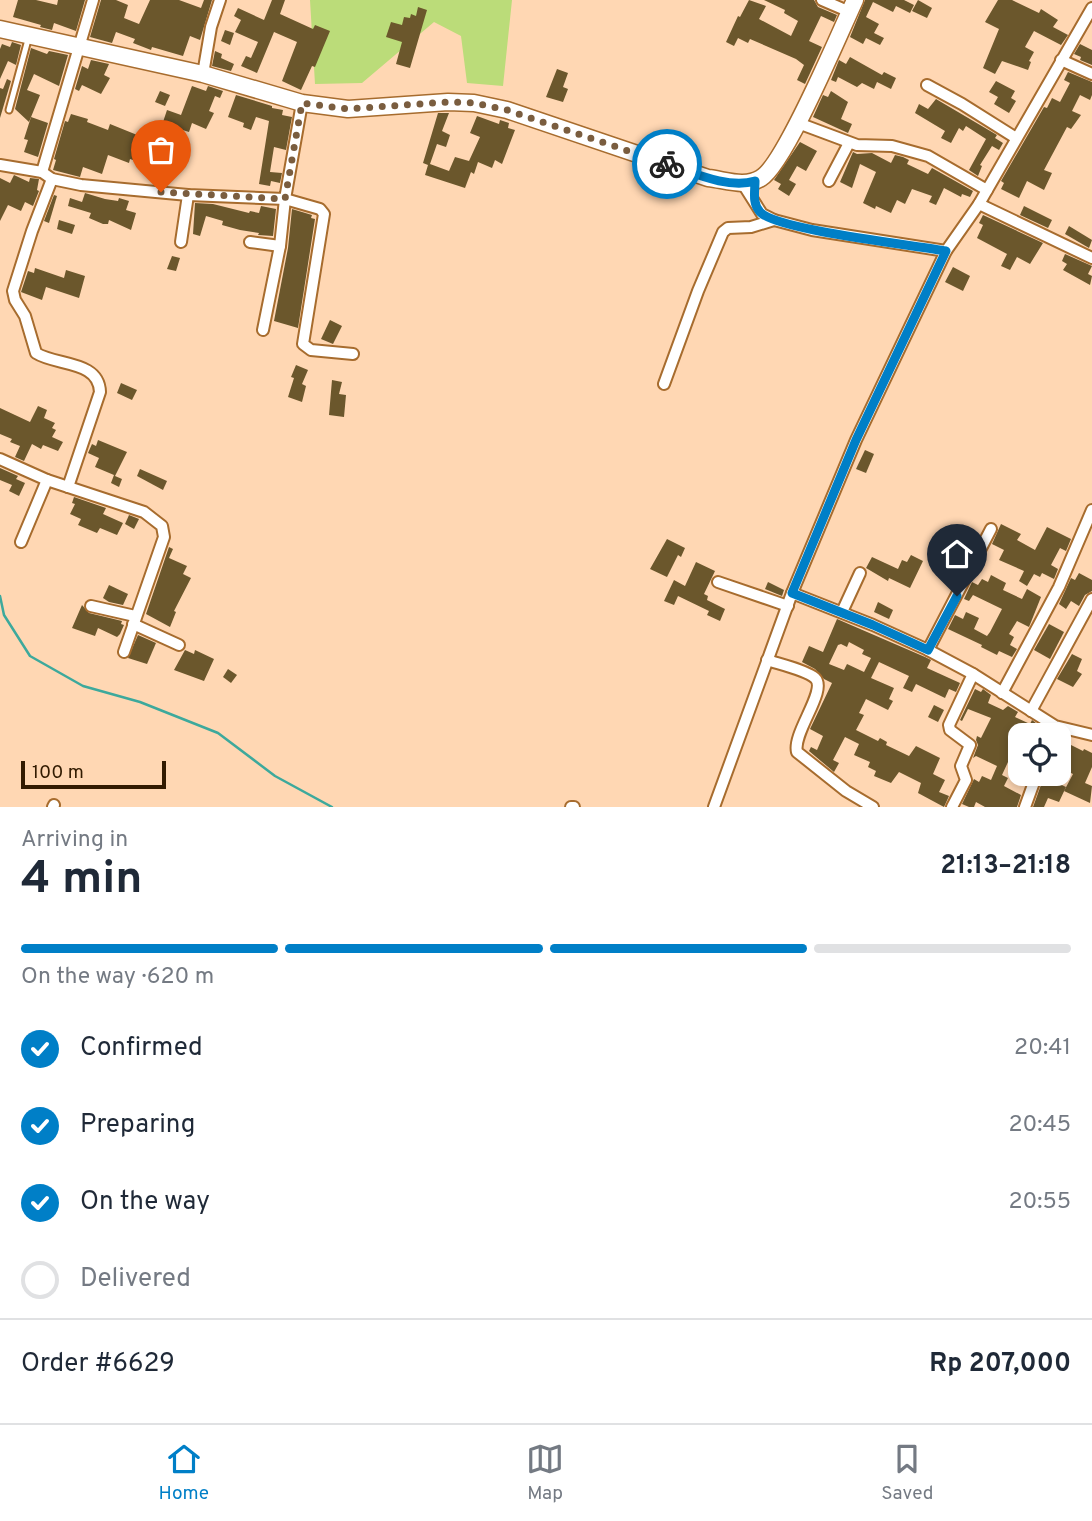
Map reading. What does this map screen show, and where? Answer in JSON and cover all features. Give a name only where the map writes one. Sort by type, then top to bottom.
[{"type":"main road","points":[[0,29],[203,74],[302,103],[348,109],[474,103],[507,110],[708,178],[749,183],[763,177],[771,168],[798,122],[852,6]]},
{"type":"street","points":[[68,487],[100,392],[100,384],[90,371],[44,358],[36,353],[25,316],[13,291],[32,231],[93,0]]},
{"type":"street","points":[[203,74],[211,27],[220,0]]},
{"type":"street","points":[[822,0],[852,6]]},
{"type":"street","points":[[714,807],[792,593],[856,440],[946,251],[979,204],[1092,8]]},
{"type":"street","points":[[1061,60],[1092,74]]},
{"type":"street","points":[[927,85],[962,103],[1016,138]]},
{"type":"street","points":[[263,330],[280,246],[285,199],[302,103]]},
{"type":"street","points":[[798,122],[849,143],[876,147],[892,146],[928,156],[987,190]]},
{"type":"street","points":[[829,181],[849,143]]},
{"type":"street","points":[[0,165],[81,185],[188,195],[285,199],[320,209],[324,214],[303,344],[311,350],[353,354]]},
{"type":"street","points":[[749,183],[754,204],[762,215],[774,220],[812,230],[946,251]]},
{"type":"street","points":[[181,242],[188,195]]},
{"type":"street","points":[[979,204],[1092,258]]},
{"type":"street","points":[[664,384],[698,290],[723,232],[728,228],[751,227],[774,220]]},
{"type":"street","points":[[250,242],[280,246]]},
{"type":"street","points":[[0,459],[47,481],[144,512],[162,526],[164,537],[124,652]]},
{"type":"street","points":[[21,542],[47,481]]},
{"type":"street","points":[[1002,693],[1059,587],[1092,510]]},
{"type":"street","points":[[928,650],[991,529]]},
{"type":"street","points":[[842,612],[860,573]]},
{"type":"street","points":[[718,582],[788,606]]},
{"type":"street","points":[[792,593],[928,650],[973,674],[1046,723]]},
{"type":"street","points":[[1031,711],[1092,599]]},
{"type":"street","points":[[91,606],[134,620],[179,645]]},
{"type":"street","points":[[768,660],[807,674],[816,679],[818,684],[818,692],[796,741],[797,752],[846,791],[873,807]]},
{"type":"street","points":[[952,807],[966,780],[961,766],[970,745],[950,730],[949,725],[973,674]]},
{"type":"street","points":[[1071,732],[1092,735]]},
{"type":"street","points":[[1025,807],[1033,786]]},
{"type":"lane","points":[[9,110],[29,37]]},
{"type":"green space","points":[[310,0],[512,0],[503,86],[467,83],[461,36],[434,22],[362,83],[315,84]]},
{"type":"building","points":[[18,0],[36,0],[57,5],[58,0],[85,0],[76,31],[54,23],[52,30],[13,17]]},
{"type":"building","points":[[101,0],[116,0],[128,5],[124,18],[139,24],[150,0],[179,0],[201,8],[204,0],[212,0],[200,40],[190,36],[183,56],[152,47],[151,50],[133,43],[135,39],[116,32],[112,43],[90,37]]},
{"type":"building","points":[[272,0],[285,0],[280,14],[313,29],[315,25],[330,31],[315,67],[312,66],[301,90],[282,81],[297,42],[274,32],[257,73],[241,66],[246,56],[251,58],[258,42],[235,32],[241,20],[234,16],[238,8],[264,20]]},
{"type":"building","points":[[749,0],[766,6],[759,19],[791,36],[798,21],[784,13],[785,10],[764,0],[814,0],[818,7],[837,15],[834,22],[821,16],[809,41],[822,47],[805,84],[797,80],[804,65],[796,59],[750,39],[748,43],[738,38],[734,46],[726,42]]},
{"type":"building","points":[[865,0],[904,0],[914,5],[910,13],[896,6],[893,12],[873,2],[866,17],[879,24],[874,33],[884,38],[880,45],[866,38],[863,44],[850,37]]},
{"type":"building","points":[[918,0],[932,8],[927,18],[912,11]]},
{"type":"building","points":[[998,0],[1012,0],[1039,13],[1041,9],[1058,20],[1053,27],[1068,35],[1061,45],[1034,31],[1025,47],[1034,52],[1028,70],[1002,61],[995,74],[983,68],[999,29],[985,22]]},
{"type":"building","points":[[418,7],[427,10],[410,68],[396,64],[402,42],[386,37],[391,22],[402,25],[404,17],[410,18],[411,14],[416,16]]},
{"type":"building","points":[[225,30],[234,33],[230,45],[221,41]]},
{"type":"building","points":[[12,42],[21,45],[16,65],[8,61],[0,79],[0,49],[2,44],[10,47]]},
{"type":"building","points":[[1080,44],[1092,50],[1092,65],[1074,54]]},
{"type":"building","points":[[31,48],[47,54],[49,51],[68,55],[59,86],[34,74],[27,90],[40,95],[29,122],[15,109]]},
{"type":"building","points":[[215,51],[222,54],[221,58],[234,64],[231,71],[212,66]]},
{"type":"building","points":[[850,57],[882,75],[884,72],[896,78],[891,89],[877,82],[874,89],[862,83],[857,87],[838,77],[836,82],[831,80],[839,60],[846,64]]},
{"type":"building","points":[[91,60],[109,64],[104,75],[110,78],[101,94],[82,85],[79,91],[75,89],[82,66],[88,69]]},
{"type":"building","points":[[557,69],[568,73],[563,87],[568,89],[563,102],[546,97]]},
{"type":"building","points":[[1068,72],[1092,82],[1092,95],[1090,100],[1080,95],[1072,111],[1081,115],[1071,129],[1067,127],[1044,170],[1052,173],[1044,190],[1027,181],[1019,198],[1001,189],[1004,183],[1001,181],[1044,107],[1047,108],[1052,98],[1060,102],[1070,83],[1064,80]]},
{"type":"building","points":[[7,79],[11,81],[0,118],[0,88],[3,89]]},
{"type":"building","points":[[996,81],[1015,91],[1011,98],[1016,101],[1009,113],[994,104],[998,97],[989,92]]},
{"type":"building","points":[[192,86],[206,91],[208,86],[223,91],[220,98],[215,96],[209,111],[214,113],[206,129],[192,123],[189,132],[173,127],[166,148],[172,150],[167,165],[144,158],[142,163],[130,159],[129,163],[108,155],[102,174],[83,167],[80,177],[53,170],[65,121],[68,122],[71,114],[88,119],[87,122],[108,130],[110,124],[152,141],[155,133],[159,134],[167,110],[181,115]]},
{"type":"building","points":[[160,91],[170,95],[165,106],[155,102]]},
{"type":"building","points":[[831,91],[848,102],[841,119],[852,124],[848,133],[813,117],[823,95],[828,97]]},
{"type":"building","points":[[236,95],[283,110],[282,115],[292,117],[286,150],[274,147],[270,172],[282,173],[280,183],[271,181],[270,186],[259,184],[269,121],[256,117],[251,130],[243,127],[244,123],[228,117]]},
{"type":"building","points":[[936,99],[997,135],[995,138],[1003,143],[999,150],[992,146],[980,165],[982,166],[978,176],[969,170],[986,139],[966,126],[963,131],[959,128],[951,143],[941,138],[945,131],[915,113],[919,104],[928,109]]},
{"type":"building","points":[[438,113],[449,113],[442,131],[450,135],[446,147],[437,144],[430,164],[449,171],[455,157],[469,161],[480,137],[470,133],[477,116],[499,124],[500,120],[509,123],[508,128],[515,130],[502,164],[495,160],[492,168],[478,162],[465,188],[425,175],[428,165],[423,163]]},
{"type":"building","points":[[31,117],[48,123],[38,157],[24,152],[28,140],[24,139]]},
{"type":"building","points":[[800,142],[817,151],[806,171],[797,166],[789,180],[796,184],[789,196],[778,189],[781,184],[774,180]]},
{"type":"building","points":[[853,152],[872,153],[891,163],[895,155],[903,157],[909,160],[907,164],[928,174],[932,168],[973,191],[970,197],[962,194],[961,197],[944,188],[936,205],[929,202],[932,196],[912,189],[905,204],[897,200],[891,213],[876,206],[875,209],[863,203],[876,172],[860,164],[852,188],[840,182]]},
{"type":"building","points":[[14,175],[29,182],[30,178],[39,179],[39,191],[33,206],[25,202],[21,211],[8,205],[0,221],[0,178],[10,183]]},
{"type":"building","points":[[85,193],[105,199],[118,201],[119,198],[129,201],[126,210],[136,213],[131,230],[109,220],[108,224],[103,224],[89,218],[91,213],[68,206],[70,198],[82,202]]},
{"type":"building","points":[[54,195],[57,196],[49,223],[44,221]]},
{"type":"building","points":[[195,203],[213,204],[249,213],[259,213],[261,206],[276,209],[273,236],[258,235],[259,233],[222,225],[223,221],[206,216],[200,236],[193,234]]},
{"type":"building","points":[[1024,206],[1052,220],[1048,228],[1020,215]]},
{"type":"building","points":[[292,209],[312,215],[311,218],[315,219],[298,328],[274,321],[288,248]]},
{"type":"building","points":[[983,215],[1043,243],[1030,264],[1017,257],[1010,270],[1001,266],[1007,254],[977,238],[983,225],[979,223]]},
{"type":"building","points":[[59,220],[75,225],[72,234],[57,229]]},
{"type":"building","points":[[1069,226],[1092,240],[1089,248],[1065,234]]},
{"type":"building","points":[[1065,254],[1092,266],[1088,274],[1092,276],[1090,285],[1063,270],[1067,264],[1062,261]]},
{"type":"building","points":[[172,256],[180,258],[176,271],[167,269]]},
{"type":"building","points":[[953,267],[970,276],[963,291],[945,282]]},
{"type":"building","points":[[35,268],[64,278],[66,270],[85,276],[79,298],[46,287],[42,300],[21,292],[28,271],[34,273]]},
{"type":"building","points":[[330,320],[342,326],[333,344],[321,339]]},
{"type":"building","points":[[296,365],[308,370],[302,384],[306,386],[302,402],[288,397]]},
{"type":"building","points":[[332,380],[342,382],[339,394],[346,395],[344,417],[329,415]]},
{"type":"building","points":[[121,383],[137,390],[132,400],[117,393]]},
{"type":"building","points":[[38,406],[47,410],[44,418],[55,423],[52,428],[56,430],[52,437],[63,442],[58,451],[43,445],[41,449],[32,444],[24,461],[15,457],[20,446],[0,434],[0,408],[30,422]]},
{"type":"building","points":[[98,440],[127,452],[115,476],[122,479],[119,487],[111,483],[114,475],[95,467],[99,458],[88,453],[92,444],[96,446]]},
{"type":"building","points":[[865,450],[874,454],[866,473],[856,469]]},
{"type":"building","points":[[0,468],[18,476],[16,479],[25,483],[19,496],[9,491],[12,485],[0,480]]},
{"type":"building","points":[[140,469],[167,481],[163,490],[137,476]]},
{"type":"building","points":[[74,497],[106,508],[103,514],[123,523],[117,535],[100,528],[97,533],[78,525],[81,519],[70,514],[75,504],[72,503]]},
{"type":"building","points":[[129,515],[139,519],[134,529],[125,524]]},
{"type":"building","points":[[1001,524],[1021,534],[1017,540],[1035,550],[1047,527],[1071,539],[1066,551],[1060,548],[1051,565],[1058,569],[1054,579],[1042,573],[1040,577],[1034,574],[1027,586],[1019,581],[1024,571],[999,560],[1004,550],[992,544]]},
{"type":"building","points":[[667,539],[685,548],[681,557],[678,555],[667,577],[650,569]]},
{"type":"building","points":[[169,547],[173,549],[169,558],[187,566],[183,574],[191,578],[174,611],[176,612],[170,627],[146,614]]},
{"type":"building","points":[[911,555],[923,561],[910,588],[889,578],[888,581],[866,568],[872,557],[898,569],[902,560],[907,562]]},
{"type":"building","points":[[696,562],[715,571],[704,594],[708,596],[707,600],[725,609],[720,621],[707,615],[709,611],[678,596],[674,605],[664,601],[674,580],[685,586]]},
{"type":"building","points":[[1079,573],[1092,580],[1092,591],[1085,595],[1079,606],[1071,601],[1066,609],[1059,604],[1071,578],[1075,580]]},
{"type":"building","points":[[991,575],[1006,583],[1003,590],[1022,599],[1027,589],[1041,597],[1029,627],[1017,621],[1009,634],[1014,637],[1010,645],[1017,649],[1012,657],[999,651],[997,655],[948,629],[955,615],[963,619],[966,612],[979,618],[974,629],[987,636],[1002,609],[973,595],[969,601],[964,599],[972,582],[978,585],[982,579],[988,582]]},
{"type":"building","points":[[768,582],[784,590],[782,596],[765,589]]},
{"type":"building","points":[[109,585],[128,594],[123,605],[103,598]]},
{"type":"building","points":[[878,602],[893,610],[889,619],[874,612]]},
{"type":"building","points":[[82,605],[89,613],[122,621],[121,624],[124,625],[120,634],[117,637],[98,628],[95,636],[72,628]]},
{"type":"building","points":[[837,619],[931,660],[927,668],[960,683],[956,692],[949,689],[945,698],[916,684],[912,692],[903,688],[909,676],[879,662],[871,678],[894,688],[889,699],[893,701],[888,710],[866,699],[859,713],[864,715],[856,730],[878,741],[880,738],[887,742],[886,745],[909,756],[916,746],[940,758],[933,774],[945,780],[939,792],[949,796],[944,807],[918,793],[921,783],[899,772],[891,783],[874,776],[876,771],[868,767],[870,762],[854,755],[859,744],[845,737],[833,760],[839,763],[834,772],[809,751],[811,747],[817,750],[823,736],[810,729],[832,683],[802,662],[809,646],[823,652]],"holes":[[[849,642],[864,650],[862,654],[871,658],[864,672],[847,664],[844,670],[829,664],[838,645],[847,647]]]},
{"type":"building","points":[[1049,624],[1064,632],[1050,659],[1034,650]]},
{"type":"building","points":[[138,635],[156,643],[147,664],[128,658]]},
{"type":"building","points":[[185,650],[194,654],[195,650],[214,659],[204,681],[174,670]]},
{"type":"building","points":[[1072,654],[1082,659],[1077,671],[1082,674],[1073,687],[1057,679]]},
{"type":"building","points":[[228,669],[237,675],[231,683],[223,677]]},
{"type":"building","points":[[975,689],[981,692],[983,689],[991,695],[988,703],[1003,710],[1008,706],[1018,712],[1015,717],[1028,723],[1008,723],[1008,762],[1002,775],[1008,778],[1004,786],[1021,795],[1017,807],[985,807],[976,802],[974,807],[962,804],[974,779],[979,782],[982,776],[991,780],[997,766],[976,756],[973,758],[978,745],[977,736],[981,738],[991,718],[968,709],[962,721],[960,720]]},
{"type":"building","points":[[934,705],[944,710],[938,722],[928,717]]},
{"type":"building","points":[[1071,745],[1092,753],[1092,767],[1085,783],[1092,786],[1090,803],[1064,791],[1067,786],[1071,786]]},
{"type":"building","points":[[1041,786],[1066,787],[1059,802],[1048,798],[1044,807],[1033,807]]},
{"type":"waterway","points":[[0,596],[4,615],[30,656],[83,686],[140,702],[218,733],[275,776],[332,807]]},
{"type":"way so far","points":[[161,192],[285,199],[302,103],[348,109],[448,102],[474,103],[507,110],[667,164]]},
{"type":"route","points":[[667,164],[708,178],[743,184],[755,181],[754,204],[762,215],[774,220],[812,230],[946,251],[856,440],[792,593],[928,650],[957,596]]}]
